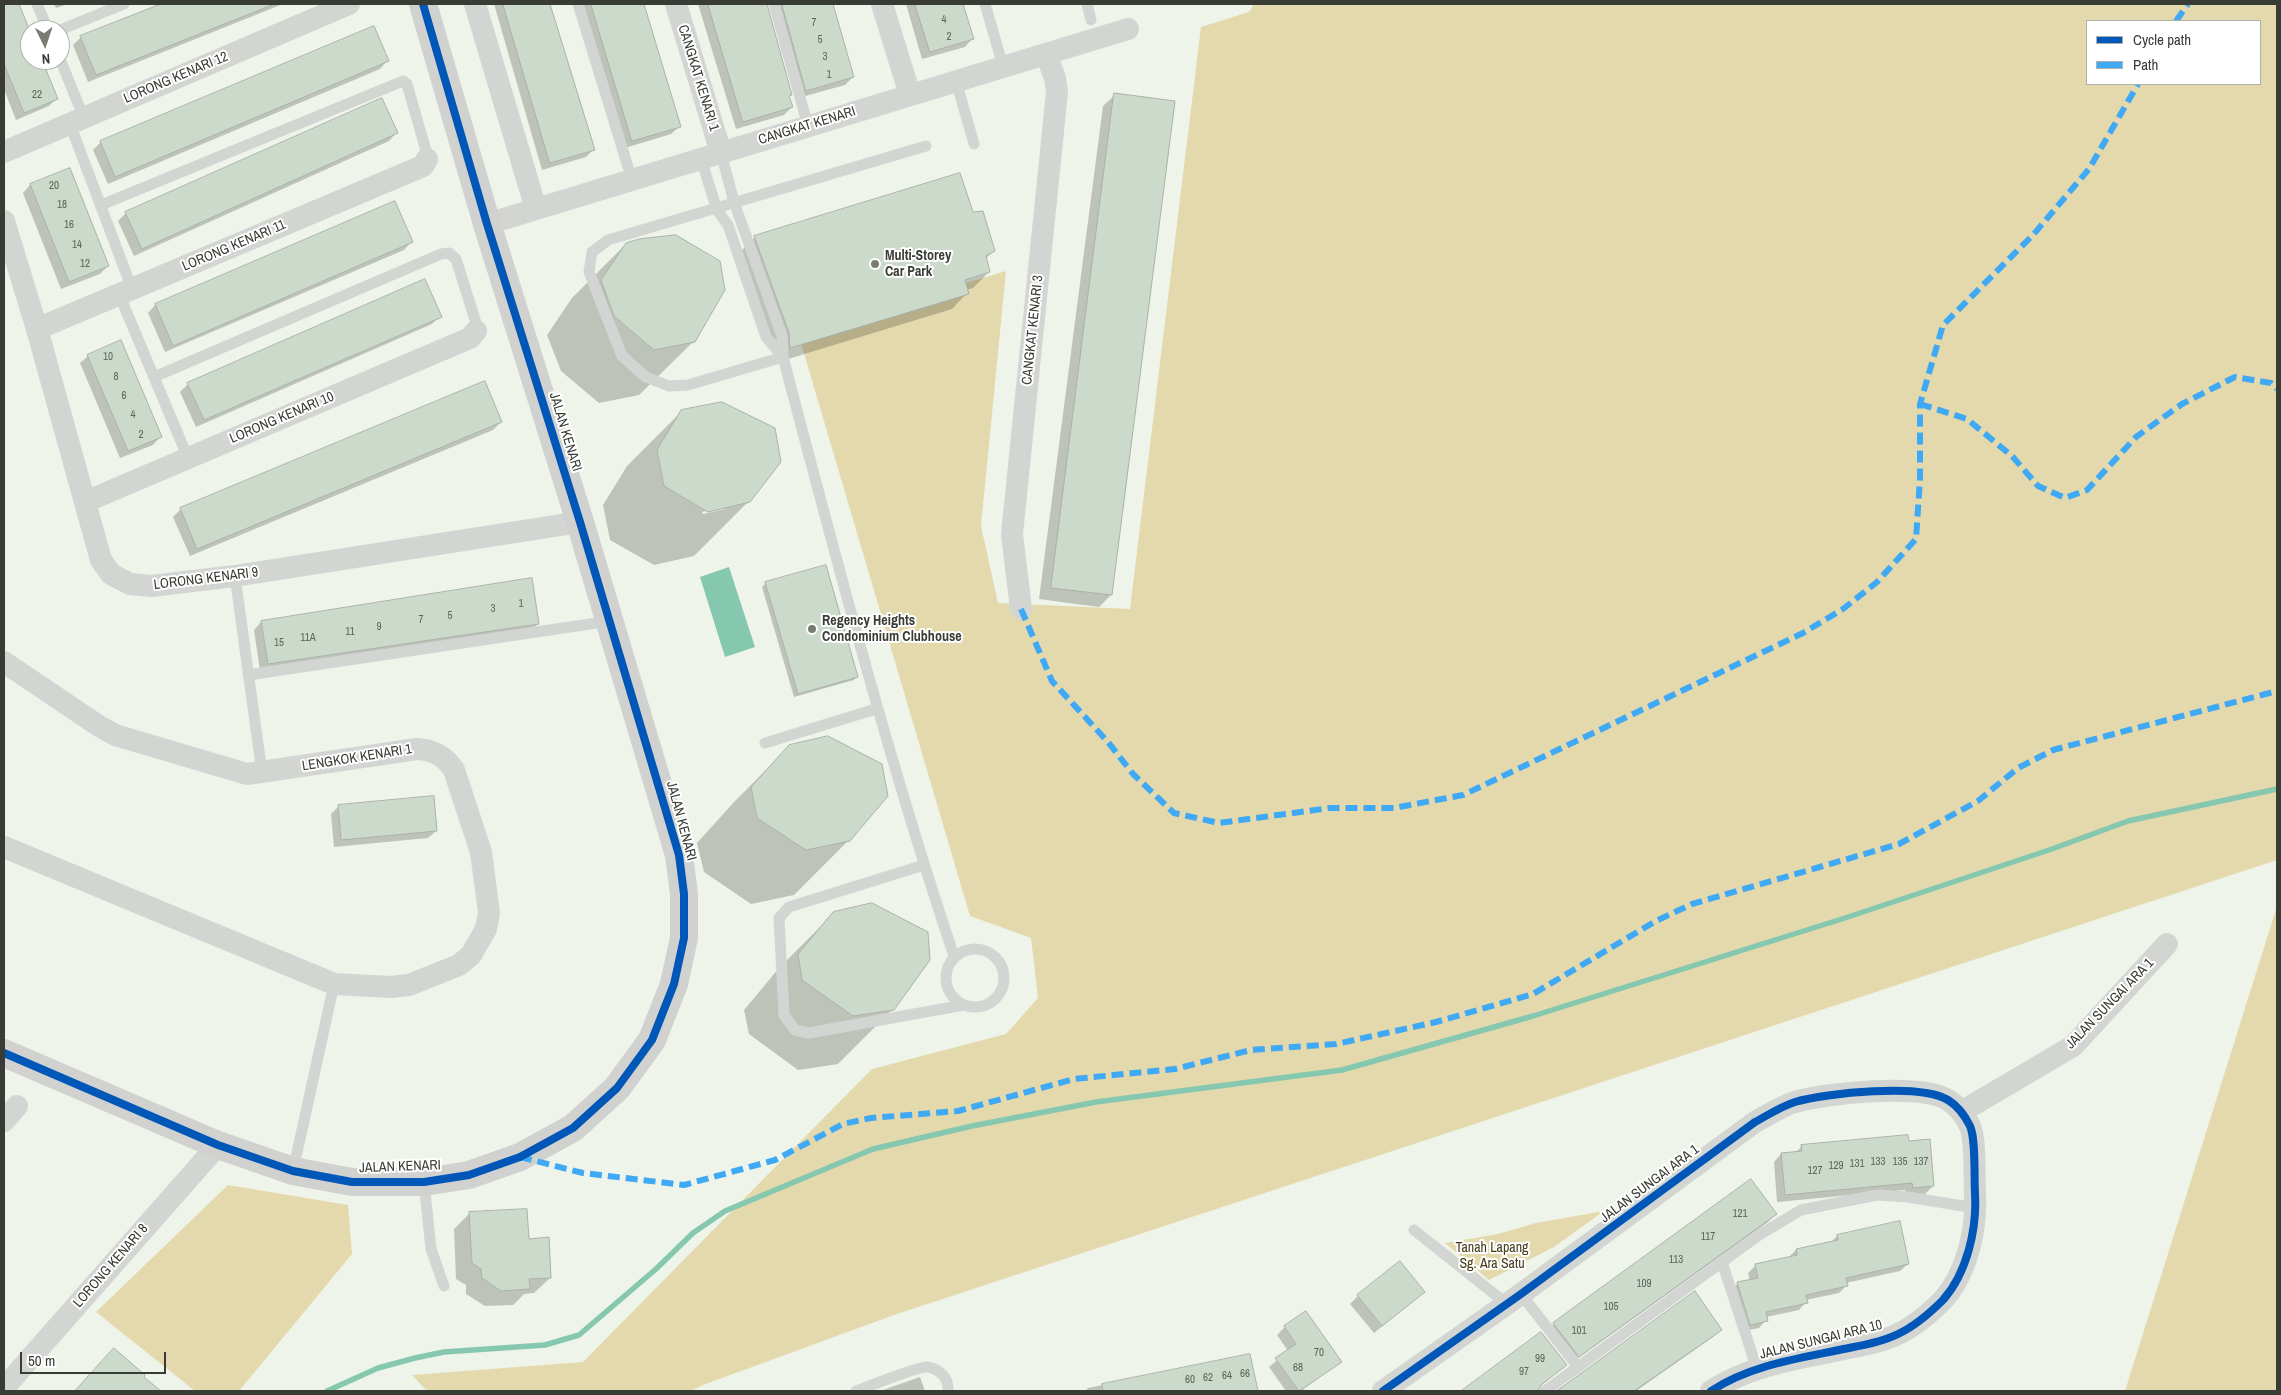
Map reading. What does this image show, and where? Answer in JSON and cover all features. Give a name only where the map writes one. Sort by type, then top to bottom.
[{"type":"street","name":"LORONG KENARI 12","points":[[4,152],[349,4]]},
{"type":"street","name":"JALAN KENARI","points":[[4,1053],[218,1145],[293,1171],[352,1182],[424,1182],[469,1175],[520,1157],[572,1128],[617,1088],[652,1040],[674,984],[684,938],[684,894],[679,855],[580,522],[487,224],[423,4]]},
{"type":"street","points":[[475,4],[536,209]]},
{"type":"street","name":"CANGKAT KENARI 1","points":[[676,4],[711,156]]},
{"type":"street","points":[[882,4],[910,95]]},
{"type":"street","name":"CANGKAT KENARI","points":[[487,224],[1046,54],[1092,21],[1128,28]]},
{"type":"street","name":"CANGKAT KENARI 3","points":[[1021,608],[1012,534],[1057,92],[1055,78],[1046,54]]},
{"type":"street","name":"LORONG KENARI 11","points":[[38,329],[423,166],[427,159]]},
{"type":"street","name":"LORONG KENARI 9","points":[[4,222],[38,329],[101,560],[111,574],[130,584],[151,586],[235,576],[580,522]]},
{"type":"street","name":"LORONG KENARI 10","points":[[85,502],[470,338],[476,331]]},
{"type":"street","name":"LENGKOK KENARI 1","points":[[4,662],[99,726],[116,734],[247,774],[417,749],[428,749],[438,753],[448,760],[454,770],[481,852],[489,913],[486,929],[471,955],[459,965],[409,985],[391,987],[334,984],[4,847]]},
{"type":"street","name":"JALAN SUNGAI ARA 1","points":[[1383,1391],[1514,1300],[1755,1122],[1794,1102],[1844,1093],[1878,1091],[1913,1092],[1944,1098],[1961,1112],[2073,1046],[2167,944]]},
{"type":"street","name":"JALAN SUNGAI ARA 10","points":[[1711,1391],[1724,1382],[1758,1368],[1862,1345],[1898,1334],[1943,1300],[1961,1274],[1970,1240],[1975,1208],[1972,1133],[1961,1112]]},
{"type":"street","name":"LORONG KENARI 8","points":[[4,1388],[218,1145]]},
{"type":"lane","points":[[37,4],[44,20]]},
{"type":"lane","points":[[70,26],[124,4]]},
{"type":"lane","points":[[578,4],[632,180]]},
{"type":"lane","points":[[774,4],[808,126]]},
{"type":"lane","points":[[986,4],[1003,66]]},
{"type":"lane","points":[[63,70],[126,291],[154,377],[188,458]]},
{"type":"lane","points":[[956,81],[974,144]]},
{"type":"lane","points":[[100,205],[403,82],[407,84],[427,159]]},
{"type":"lane","points":[[783,357],[688,385],[670,386],[646,377],[622,356],[589,272],[592,252],[608,240],[926,146]]},
{"type":"lane","points":[[711,156],[734,202],[782,336],[783,357],[876,708],[954,956]]},
{"type":"lane","points":[[711,156],[716,207],[728,225],[766,338],[783,357]]},
{"type":"lane","points":[[154,377],[441,254],[449,253],[456,258],[476,323],[476,331]]},
{"type":"lane","points":[[235,576],[262,773]]},
{"type":"lane","points":[[248,675],[610,621]]},
{"type":"lane","points":[[765,743],[876,708]]},
{"type":"lane","points":[[924,865],[789,907],[779,918],[784,1016],[794,1030],[809,1033],[964,1005]]},
{"type":"lane","points":[[975,948],[986,950],[996,957],[1002,966],[1004,977],[1003,988],[997,998],[977,1008],[964,1005],[952,998],[945,981],[949,963],[954,956],[964,950],[975,948]]},
{"type":"lane","points":[[293,1171],[334,984]]},
{"type":"lane","points":[[424,1182],[431,1249],[444,1286]]},
{"type":"lane","points":[[1546,1391],[1758,1236],[1801,1210],[1877,1195],[1908,1197],[1975,1208]]},
{"type":"lane","points":[[1414,1230],[1514,1300],[1578,1366]]},
{"type":"lane","points":[[1722,1262],[1758,1368]]},
{"type":"lane","points":[[856,1391],[926,1366],[940,1371],[949,1382],[948,1391]]},
{"type":"green space","points":[[1254,4],[2277,4],[2277,860],[894,1315],[691,1391],[427,1391],[412,1375],[583,1362],[872,1069],[1006,1034],[1038,998],[1031,938],[970,916],[798,333],[1006,271],[981,526],[998,603],[1130,609],[1201,27],[1249,12]]},
{"type":"green space","points":[[2277,906],[2277,1391],[2125,1391]]},
{"type":"green space","points":[[228,1185],[348,1205],[352,1254],[239,1391],[195,1391],[96,1312]]},
{"type":"green space","name":"Tanah Lapang Sg. Ara Satu","points":[[1604,1211],[1554,1247],[1489,1280],[1445,1243],[1498,1234],[1536,1223]]},
{"type":"shaded area","points":[[729,567],[755,647],[725,657],[700,577]]},
{"type":"building","points":[[4,4],[19,4],[26,20],[20,20],[20,70],[46,70],[58,99],[24,113],[4,64]]},
{"type":"building","points":[[161,4],[272,5],[96,75],[80,36]]},
{"type":"building","points":[[503,4],[550,4],[595,150],[550,163]]},
{"type":"building","points":[[591,4],[644,4],[681,127],[632,141]]},
{"type":"building","points":[[708,4],[767,4],[792,95],[789,96],[793,107],[743,122]]},
{"type":"building","points":[[782,4],[833,4],[854,77],[806,91]]},
{"type":"building","points":[[915,4],[963,4],[974,39],[930,52]]},
{"type":"building","points":[[374,26],[389,61],[115,177],[100,141]]},
{"type":"building","points":[[1114,93],[1175,101],[1112,595],[1051,588]]},
{"type":"building","points":[[382,98],[398,133],[142,249],[125,212]]},
{"type":"building","points":[[70,168],[109,266],[69,282],[30,184]]},
{"type":"building","name":"Multi-Storey Car Park","points":[[960,173],[973,212],[983,211],[995,251],[986,256],[990,272],[965,280],[969,294],[790,348],[789,333],[754,236]]},
{"type":"building","points":[[395,201],[413,242],[173,346],[155,304]]},
{"type":"building","points":[[676,235],[720,261],[725,290],[695,342],[654,350],[614,316],[601,280],[626,243],[639,239]]},
{"type":"building","points":[[425,279],[442,317],[204,420],[187,383]]},
{"type":"building","points":[[121,340],[162,437],[128,451],[87,355]]},
{"type":"building","points":[[485,381],[502,422],[197,549],[180,508]]},
{"type":"building","points":[[722,402],[775,428],[781,462],[750,502],[708,512],[664,486],[657,450],[681,410]]},
{"type":"building","name":"Regency Heights Condominium Clubhouse","points":[[826,565],[858,677],[798,694],[765,582]]},
{"type":"building","points":[[532,578],[539,624],[268,664],[261,621]]},
{"type":"building","points":[[828,736],[882,764],[888,796],[850,841],[806,850],[757,818],[751,787],[789,745]]},
{"type":"building","points":[[434,796],[437,831],[341,840],[338,805]]},
{"type":"building","points":[[872,903],[928,932],[930,960],[894,1010],[853,1016],[802,980],[798,954],[833,912]]},
{"type":"building","points":[[1908,1135],[1909,1141],[1930,1139],[1934,1186],[1913,1188],[1912,1183],[1785,1195],[1781,1153],[1802,1151],[1801,1145]]},
{"type":"building","points":[[1751,1179],[1777,1214],[1579,1357],[1553,1323]]},
{"type":"building","points":[[527,1209],[529,1239],[549,1237],[551,1278],[529,1279],[530,1289],[501,1291],[482,1278],[481,1269],[472,1263],[469,1212]]},
{"type":"building","points":[[1900,1221],[1909,1264],[1846,1278],[1848,1286],[1806,1295],[1808,1303],[1766,1312],[1768,1321],[1750,1325],[1737,1282],[1758,1278],[1755,1264],[1797,1255],[1796,1249],[1838,1240],[1837,1235]]},
{"type":"building","points":[[1400,1261],[1425,1292],[1382,1326],[1357,1295]]},
{"type":"building","points":[[1695,1291],[1722,1330],[1634,1391],[1557,1391]]},
{"type":"building","points":[[1306,1311],[1342,1362],[1299,1391],[1275,1358],[1296,1344],[1284,1326]]},
{"type":"building","points":[[1541,1332],[1567,1365],[1541,1385],[1538,1391],[1461,1391]]},
{"type":"building","points":[[114,1348],[145,1375],[144,1377],[161,1391],[75,1391]]},
{"type":"building","points":[[1250,1354],[1258,1391],[1103,1391],[1102,1384]]},
{"type":"waterway","points":[[327,1391],[378,1368],[415,1358],[444,1352],[545,1345],[579,1335],[656,1269],[693,1233],[725,1211],[873,1149],[972,1126],[1096,1102],[1342,1070],[1533,1016],[1845,918],[2052,849],[2128,821],[2277,789]]},
{"type":"marked path","points":[[2177,20],[2188,4]]},
{"type":"marked path","points":[[1021,609],[1052,681],[1108,742],[1133,774],[1174,813],[1219,823],[1330,808],[1394,808],[1463,795],[1803,633],[1843,609],[1877,582],[1916,539],[1920,479],[1920,404],[1943,325],[2033,235],[2089,169],[2137,85]]},
{"type":"marked path","points":[[1920,404],[1967,419],[2012,456],[2038,486],[2065,498],[2087,490],[2136,437],[2182,404],[2235,377],[2271,383],[2277,389]]},
{"type":"marked path","points":[[520,1157],[583,1173],[684,1185],[775,1160],[843,1124],[871,1118],[958,1111],[1074,1079],[1175,1069],[1251,1050],[1336,1044],[1436,1022],[1533,994],[1656,921],[1692,904],[1899,844],[1978,801],[2018,768],[2053,750],[2277,691]]},
{"type":"cycle path","points":[[4,1053],[218,1145],[293,1171],[352,1182],[424,1182],[469,1175],[520,1157],[573,1128],[617,1088],[652,1040],[674,984],[684,938],[684,894],[679,855],[580,522],[487,224],[423,4]]},
{"type":"cycle path","points":[[1383,1391],[1521,1294],[1755,1122],[1780,1108],[1809,1099],[1873,1091],[1917,1092],[1935,1095],[1955,1105],[1966,1119],[1972,1132],[1975,1207],[1969,1250],[1958,1277],[1943,1300],[1916,1323],[1884,1340],[1773,1364],[1741,1375],[1711,1391]]},
{"type":"place","name":"Multi-Storey Car Park","points":[[875,264]]},
{"type":"place","name":"Regency Heights Condominium Clubhouse","points":[[812,629]]}]
